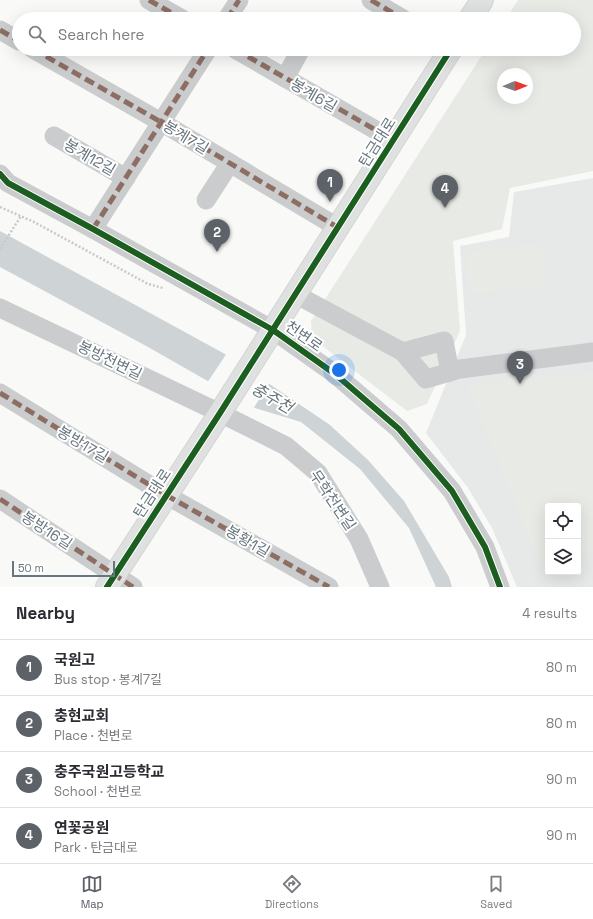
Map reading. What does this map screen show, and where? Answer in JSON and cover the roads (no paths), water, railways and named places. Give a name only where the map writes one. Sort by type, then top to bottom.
[{"type":"main road","points":[[474,12],[482,0]]},
{"type":"main road","name":"탄금대로","points":[[111,581],[220,413],[447,56]]},
{"type":"street","points":[[150,0],[170,12]]},
{"type":"street","points":[[231,12],[239,0]]},
{"type":"street","points":[[371,0],[391,12]]},
{"type":"street","points":[[0,30],[12,37]]},
{"type":"street","name":"봉계7길","points":[[45,56],[161,122],[337,227]]},
{"type":"street","name":"봉계12길","points":[[93,229],[203,56]]},
{"type":"street","name":"봉계6길","points":[[247,56],[393,140]]},
{"type":"street","points":[[285,78],[297,56]]},
{"type":"street","name":"봉계12길","points":[[54,136],[126,178]]},
{"type":"street","points":[[206,200],[230,163]]},
{"type":"street","name":"천변로","points":[[0,174],[8,183],[272,330],[335,374],[399,430],[452,491],[485,547],[500,587]]},
{"type":"street","points":[[295,294],[403,352],[426,379],[460,369],[593,352]]},
{"type":"street","name":"봉방천변길","points":[[0,308],[220,413]]},
{"type":"street","points":[[403,352],[444,341],[450,372]]},
{"type":"street","name":"봉방17길","points":[[0,393],[166,495]]},
{"type":"street","name":"무학천변길","points":[[220,413],[286,446],[318,473],[359,539],[380,587]]},
{"type":"street","name":"봉황1길","points":[[166,495],[329,587]]},
{"type":"street","name":"봉방16길","points":[[0,499],[111,581],[133,587]]},
{"type":"water","name":"충주천","points":[[0,231],[225,354],[330,425],[368,460],[404,501],[449,577],[452,587],[436,587],[409,528],[360,469],[301,422],[255,408],[148,347],[0,267]]},
{"type":"place","name":"국원고","points":[[330,202]]},
{"type":"place","name":"연꽃공원","points":[[445,208]]},
{"type":"place","name":"충현교회","points":[[217,252]]},
{"type":"place","name":"충주국원고등학교","points":[[520,384]]}]
